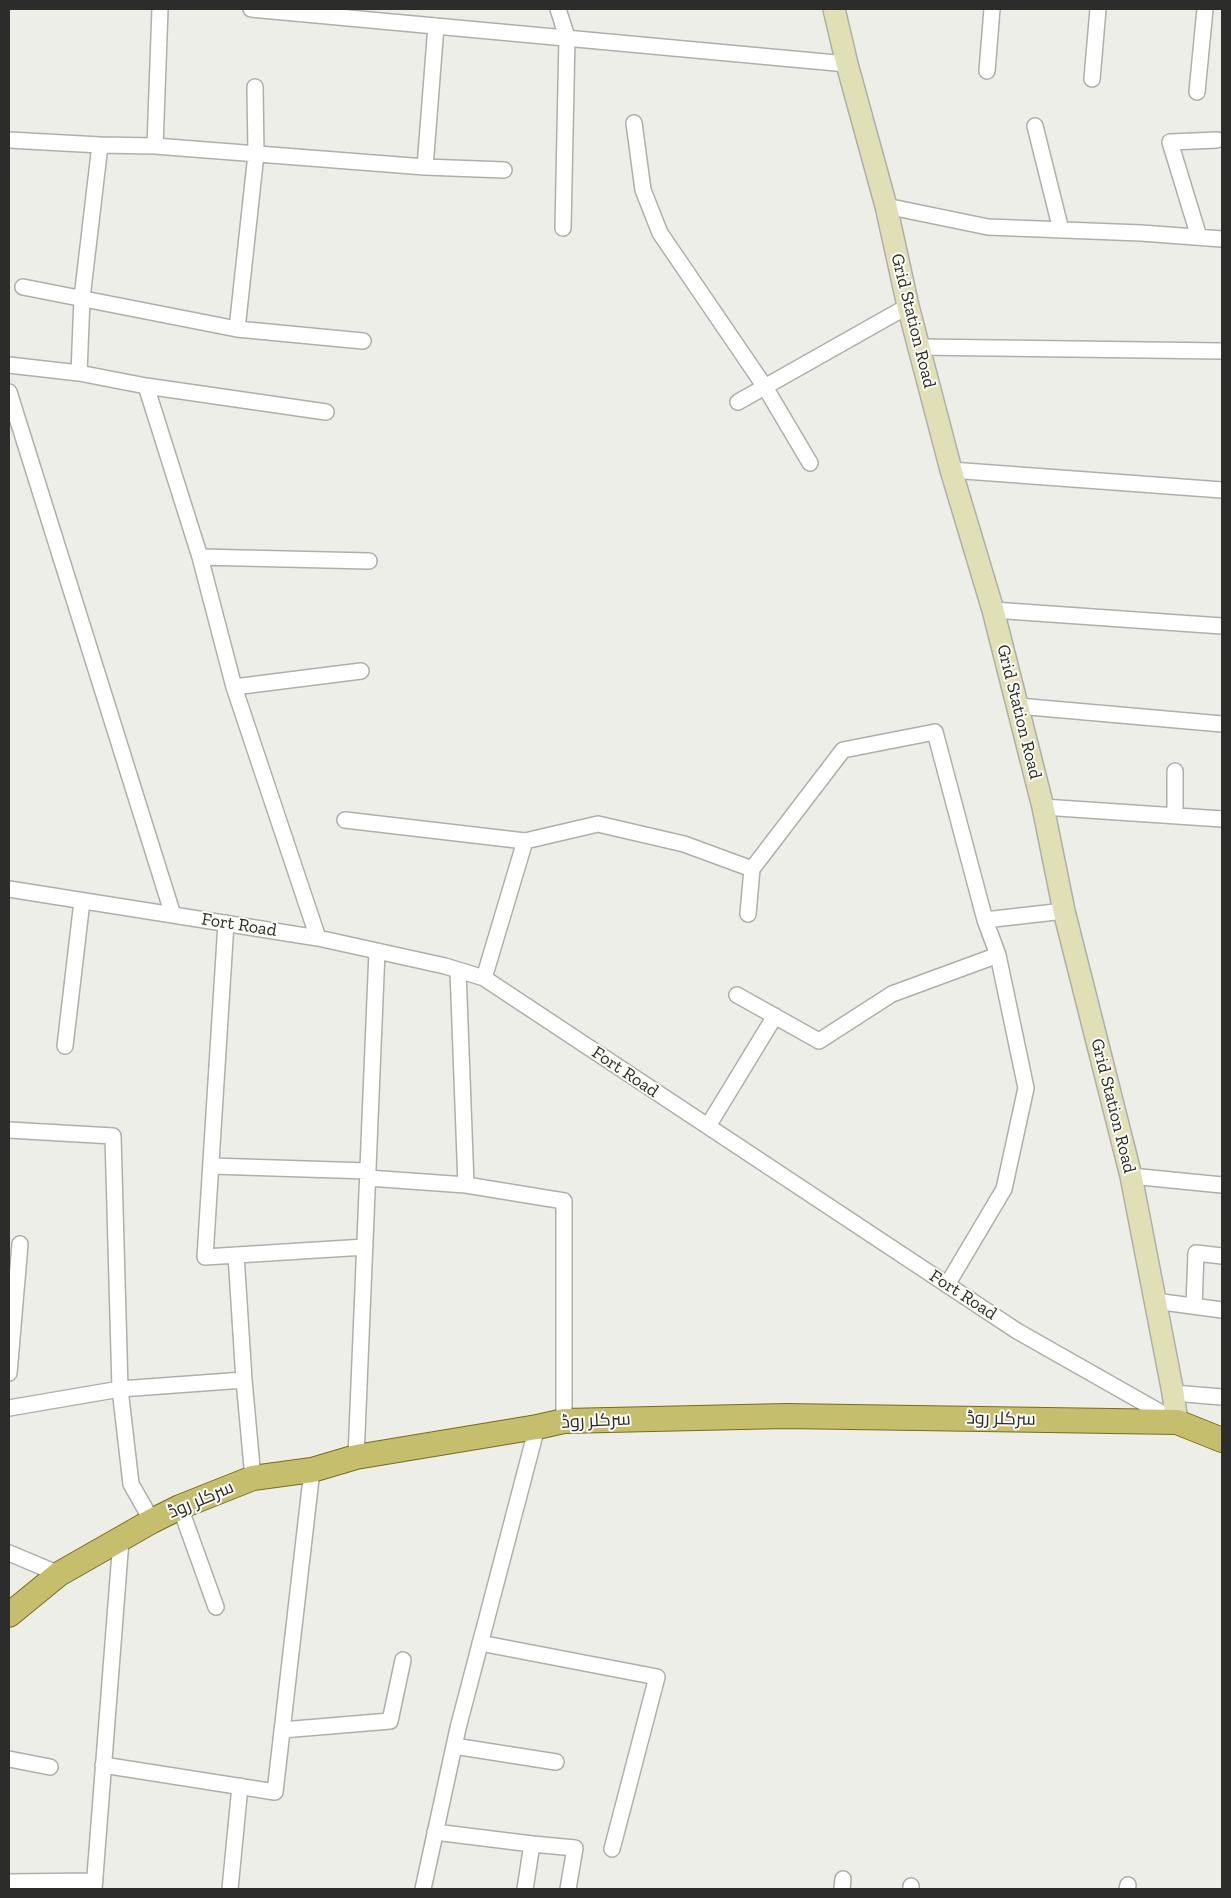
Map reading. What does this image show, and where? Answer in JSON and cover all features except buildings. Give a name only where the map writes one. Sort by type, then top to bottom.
[{"type":"main road","name":"Grid Station Road","points":[[834,9],[886,206],[918,347],[993,610],[1043,807],[1064,911],[1130,1176],[1173,1393],[1177,1422]]},
{"type":"main road","name":"سرکلر روڈ","points":[[9,1615],[60,1574],[152,1521],[253,1478],[312,1470],[356,1457],[564,1421],[786,1416],[1177,1422],[1222,1440]]},
{"type":"street","points":[[155,146],[160,9]]},
{"type":"street","points":[[252,9],[328,13],[436,26],[847,64]]},
{"type":"street","points":[[558,9],[567,37],[563,228]]},
{"type":"street","points":[[988,71],[992,9]]},
{"type":"street","points":[[1092,79],[1098,9]]},
{"type":"street","points":[[1197,92],[1206,9]]},
{"type":"street","points":[[426,167],[436,26]]},
{"type":"street","points":[[237,329],[256,154],[255,87]]},
{"type":"street","points":[[634,123],[643,190],[660,233],[766,387],[810,462]]},
{"type":"street","points":[[1035,126],[1061,230]]},
{"type":"street","points":[[9,140],[155,146],[426,167],[504,170]]},
{"type":"street","points":[[1199,237],[1170,142],[1217,140]]},
{"type":"street","points":[[80,373],[82,298],[100,145]]},
{"type":"street","points":[[886,206],[988,226],[1222,238]]},
{"type":"street","points":[[23,287],[237,329],[363,341]]},
{"type":"street","points":[[738,402],[908,306]]},
{"type":"street","points":[[918,347],[1222,351]]},
{"type":"street","points":[[9,365],[80,373],[146,386],[326,412]]},
{"type":"street","points":[[146,386],[200,557],[234,687],[318,938]]},
{"type":"street","points":[[9,392],[173,915]]},
{"type":"street","points":[[952,470],[1222,490]]},
{"type":"street","points":[[200,557],[369,561]]},
{"type":"street","points":[[993,610],[1222,626]]},
{"type":"street","points":[[234,687],[361,671]]},
{"type":"street","points":[[1018,706],[1222,724]]},
{"type":"street","points":[[748,914],[752,869],[843,750],[934,732],[985,920],[998,955],[1026,1088],[1004,1189],[947,1285]]},
{"type":"street","points":[[1175,771],[1175,816]]},
{"type":"street","points":[[1043,807],[1222,819]]},
{"type":"street","points":[[345,820],[525,841],[598,824],[684,844],[752,869]]},
{"type":"street","points":[[484,978],[525,841]]},
{"type":"street","name":"Fort Road","points":[[9,890],[318,938],[377,950],[484,978],[1017,1331],[1177,1422]]},
{"type":"street","points":[[65,1046],[82,901]]},
{"type":"street","points":[[985,920],[1064,911]]},
{"type":"street","points":[[226,923],[205,1257],[365,1247]]},
{"type":"street","points":[[356,1457],[377,950]]},
{"type":"street","points":[[737,995],[819,1041],[892,994],[998,955]]},
{"type":"street","points":[[458,970],[466,1185]]},
{"type":"street","points":[[708,1126],[775,1016]]},
{"type":"street","points":[[9,1130],[113,1136],[120,1389],[131,1484],[152,1521]]},
{"type":"street","points":[[212,1166],[368,1174],[466,1185],[564,1201],[564,1421]]},
{"type":"street","points":[[1130,1176],[1222,1185]]},
{"type":"street","points":[[9,1373],[20,1244]]},
{"type":"street","points":[[1194,1306],[1196,1253],[1222,1256]]},
{"type":"street","points":[[236,1255],[244,1380],[253,1478]]},
{"type":"street","points":[[1155,1301],[1222,1310]]},
{"type":"street","points":[[9,1408],[120,1389],[244,1380]]},
{"type":"street","points":[[1173,1393],[1222,1397]]},
{"type":"street","points":[[423,1889],[454,1746],[537,1427]]},
{"type":"street","points":[[103,1765],[275,1792],[312,1470]]},
{"type":"street","points":[[180,1508],[216,1607]]},
{"type":"street","points":[[9,1882],[95,1885],[121,1540]]},
{"type":"street","points":[[9,1554],[60,1574]]},
{"type":"street","points":[[480,1643],[657,1677],[612,1849]]},
{"type":"street","points":[[282,1730],[390,1721],[403,1660]]},
{"type":"street","points":[[454,1746],[556,1762]]},
{"type":"street","points":[[9,1759],[50,1767]]},
{"type":"street","points":[[230,1889],[240,1786]]},
{"type":"street","points":[[436,1832],[575,1848],[568,1889]]},
{"type":"street","points":[[525,1889],[532,1844]]}]
